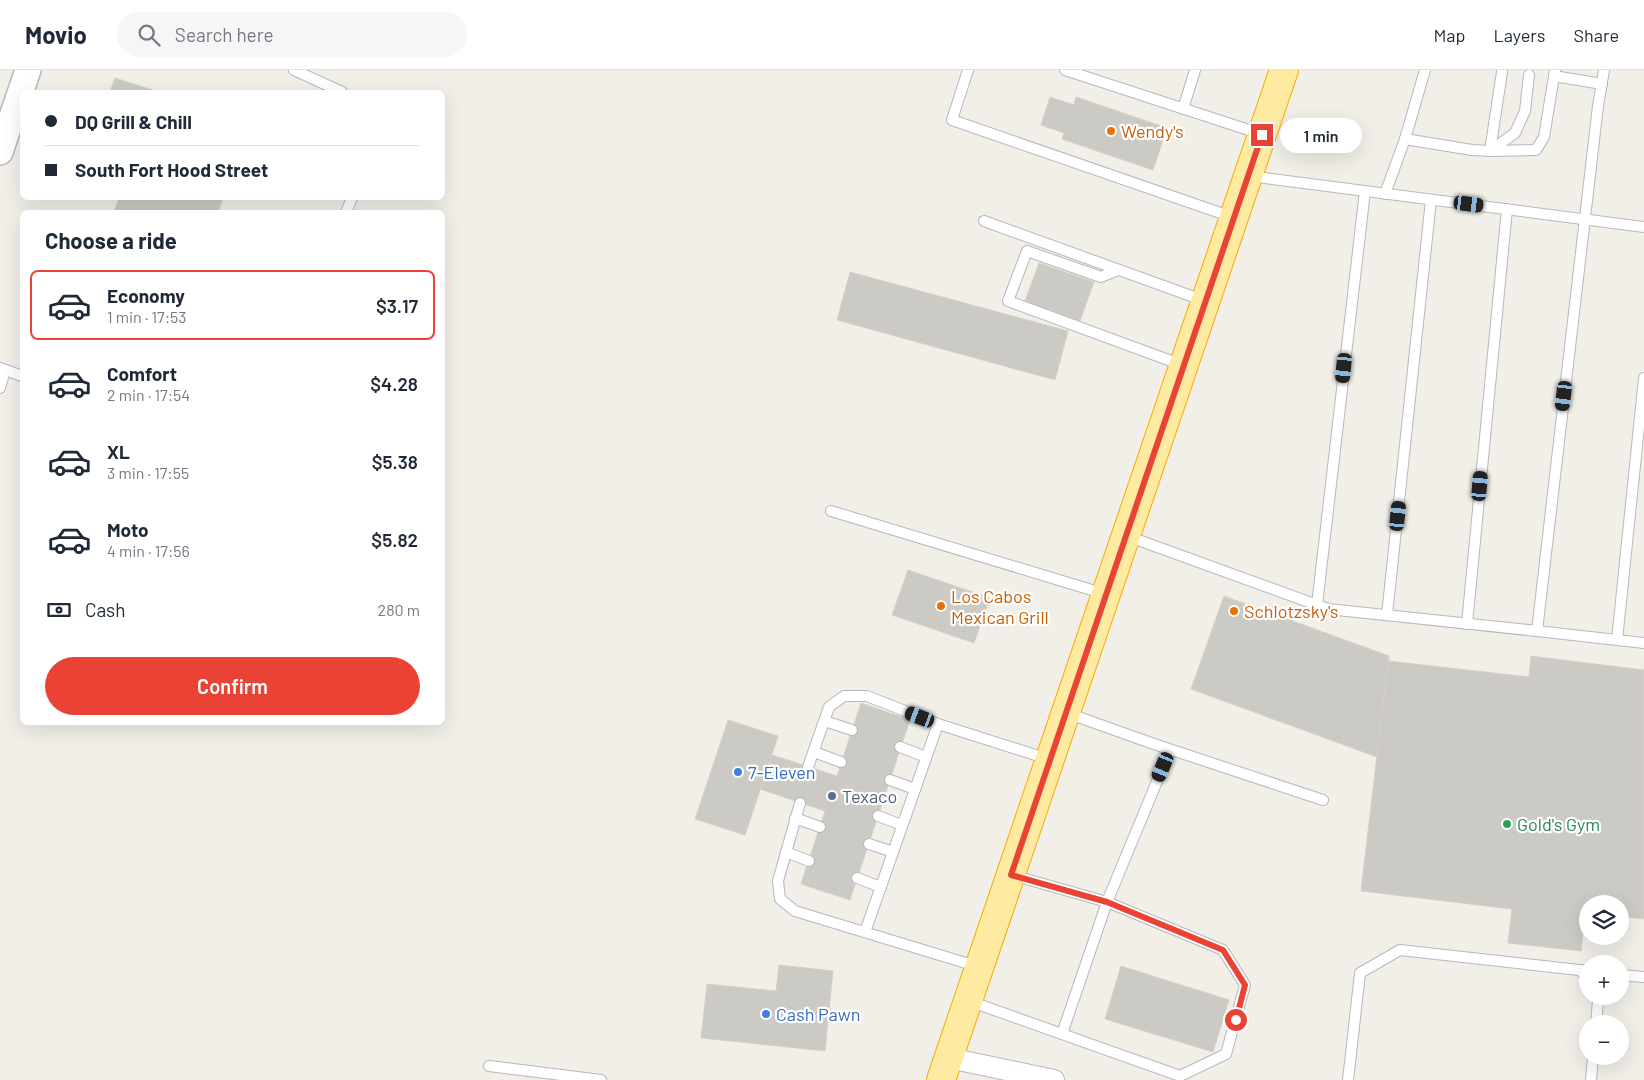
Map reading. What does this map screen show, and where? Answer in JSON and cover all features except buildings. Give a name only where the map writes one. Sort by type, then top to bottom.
[{"type":"highway","points":[[945,1069],[1284,70]]},
{"type":"street","points":[[21,90],[28,70]]},
{"type":"street","points":[[0,152],[20,93]]},
{"type":"street","points":[[945,1069],[1054,1080]]},
{"type":"lane","points":[[294,70],[338,90]]},
{"type":"lane","points":[[968,70],[952,120],[1234,218]]},
{"type":"lane","points":[[1065,70],[1262,135]]},
{"type":"lane","points":[[1183,109],[1195,70]]},
{"type":"lane","points":[[1385,194],[1405,139],[1425,70]]},
{"type":"lane","points":[[1537,631],[1604,70]]},
{"type":"lane","points":[[1490,151],[1502,72]]},
{"type":"lane","points":[[1405,139],[1472,150],[1536,150],[1544,137],[1555,73],[1602,84]]},
{"type":"lane","points":[[1490,151],[1515,133],[1525,111],[1529,75]]},
{"type":"lane","points":[[1248,176],[1644,226]]},
{"type":"lane","points":[[1317,605],[1365,191]]},
{"type":"lane","points":[[1387,615],[1431,200]]},
{"type":"lane","points":[[1467,624],[1507,209]]},
{"type":"lane","points":[[984,221],[1206,301]]},
{"type":"lane","points":[[1118,270],[1101,277],[1027,251],[1008,301],[1184,365]]},
{"type":"lane","points":[[0,388],[3,369],[20,375]]},
{"type":"lane","points":[[1617,640],[1644,378]]},
{"type":"lane","points":[[831,511],[1106,594]]},
{"type":"lane","points":[[1126,535],[1328,609],[1644,643]]},
{"type":"lane","points":[[808,767],[830,707],[844,696],[867,696],[938,724],[1050,760]]},
{"type":"lane","points":[[1066,713],[1170,750],[1323,800]]},
{"type":"lane","points":[[825,721],[852,730]]},
{"type":"lane","points":[[865,932],[938,724]]},
{"type":"lane","points":[[900,747],[926,757]]},
{"type":"lane","points":[[1062,1034],[1107,902],[1170,750]]},
{"type":"lane","points":[[814,752],[842,762]]},
{"type":"lane","points":[[890,780],[915,790]]},
{"type":"lane","points":[[800,802],[778,881],[780,900],[795,911],[980,967]]},
{"type":"lane","points":[[878,816],[902,825]]},
{"type":"lane","points":[[795,818],[820,827]]},
{"type":"lane","points":[[868,844],[893,852]]},
{"type":"lane","points":[[786,852],[809,861]]},
{"type":"lane","points":[[968,1001],[1180,1076],[1226,1054],[1245,985],[1223,950],[1107,902],[1011,875]]},
{"type":"lane","points":[[857,878],[881,887]]},
{"type":"lane","points":[[1348,1080],[1360,973],[1400,950],[1579,970]]},
{"type":"lane","points":[[1629,975],[1644,977]]},
{"type":"lane","points":[[1591,1080],[1592,1065]]},
{"type":"lane","points":[[489,1066],[601,1080]]},
{"type":"place","name":"Wendy's","points":[[1111,131]]},
{"type":"place","name":"Los Cabos Mexican Grill","points":[[941,606]]},
{"type":"place","name":"Schlotzsky's","points":[[1234,611]]},
{"type":"place","name":"7-Eleven","points":[[738,772]]},
{"type":"place","name":"Texaco","points":[[832,796]]},
{"type":"place","name":"Gold's Gym","points":[[1507,824]]},
{"type":"place","name":"Cash Pawn","points":[[766,1014]]},
{"type":"route","points":[[1236,1020],[1245,985],[1223,950],[1107,902],[1011,875],[1262,135]]}]
